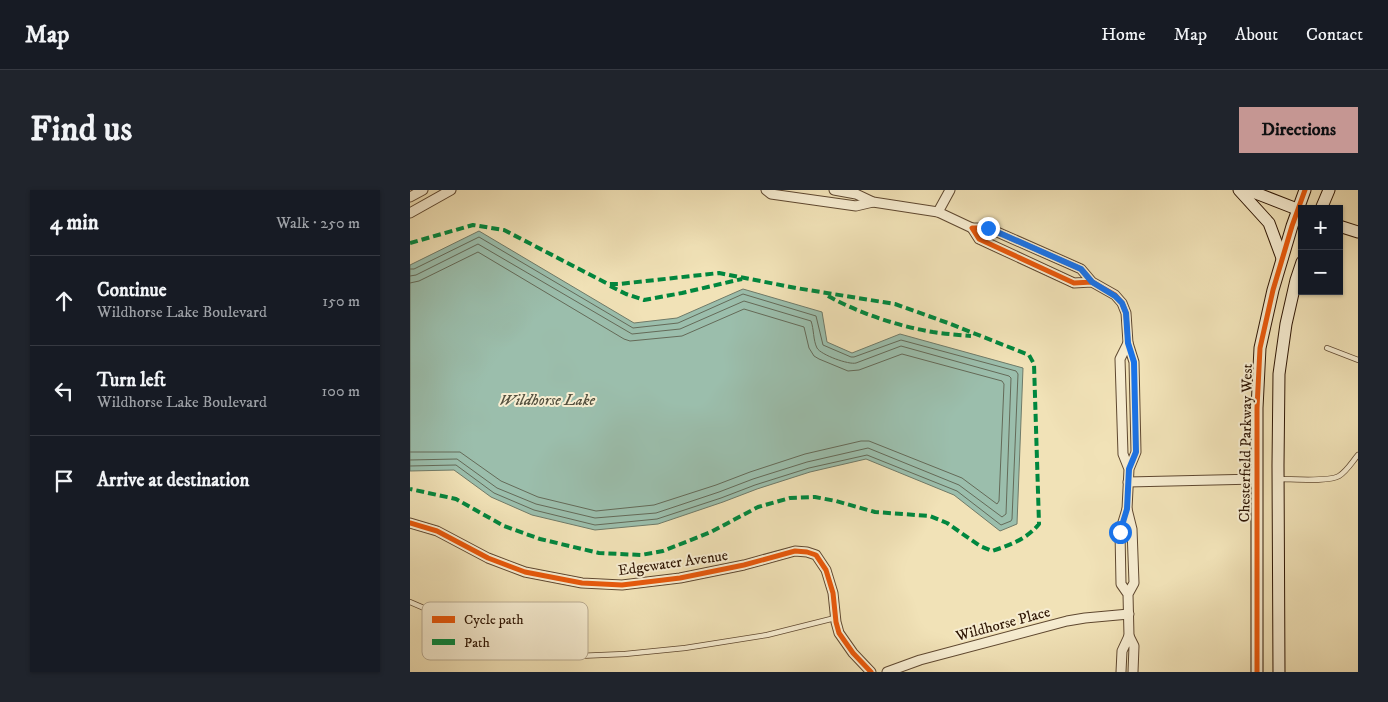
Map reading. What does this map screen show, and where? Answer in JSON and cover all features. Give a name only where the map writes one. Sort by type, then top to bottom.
[{"type":"street","points":[[410,198],[423,190]]},
{"type":"street","points":[[410,213],[451,190]]},
{"type":"street","points":[[766,190],[771,194],[856,206],[873,202]]},
{"type":"street","points":[[834,190],[856,194],[873,202],[938,212],[972,228],[988,228],[1081,269],[1092,282],[1115,296],[1122,303],[1126,313],[1128,343],[1134,362],[1136,452],[1129,469],[1127,509],[1132,529],[1134,583],[1128,594],[1129,636],[1122,651],[1121,672]]},
{"type":"street","points":[[938,212],[950,190]]},
{"type":"street","points":[[1239,190],[1269,223],[1282,258]]},
{"type":"street","points":[[1248,190],[1298,209]]},
{"type":"street","name":"Chesterfield Parkway West","points":[[1301,205],[1304,190]]},
{"type":"street","points":[[1323,205],[1329,190]]},
{"type":"street","name":"Chesterfield Parkway West","points":[[1256,672],[1257,408],[1260,348],[1282,258],[1298,215]]},
{"type":"street","points":[[1343,227],[1357,232]]},
{"type":"street","points":[[972,228],[979,239],[1057,275],[1074,282],[1092,282]]},
{"type":"street","points":[[1343,234],[1357,232]]},
{"type":"street","points":[[1278,672],[1279,374],[1286,324],[1298,274]]},
{"type":"street","points":[[1128,343],[1120,359],[1123,454],[1129,469]]},
{"type":"street","points":[[1128,482],[1278,479]]},
{"type":"street","name":"Edgewater Avenue","points":[[410,523],[437,531],[488,558],[525,572],[582,583],[622,585],[680,578],[744,565],[795,551],[807,552],[816,555],[826,570],[833,593],[835,618],[839,633],[853,653],[871,672]]},
{"type":"street","name":"Wildhorse Place","points":[[888,672],[920,660],[1067,621],[1129,614]]},
{"type":"street","points":[[1129,636],[1134,646],[1133,672]]},
{"type":"lane","points":[[1327,348],[1358,360]]},
{"type":"lane","points":[[1278,479],[1327,479],[1337,477],[1346,470],[1358,455]]},
{"type":"lane","points":[[410,602],[422,607]]},
{"type":"lane","points":[[588,656],[684,648],[767,635],[835,618]]},
{"type":"water","name":"Wildhorse Lake","points":[[479,231],[634,323],[677,318],[743,289],[822,312],[827,342],[852,353],[900,334],[1023,368],[1017,524],[1000,531],[954,495],[866,459],[810,472],[658,524],[595,530],[532,515],[491,497],[454,470],[410,471],[410,265]]},
{"type":"marked path","points":[[410,243],[473,225],[504,230],[608,284],[719,273],[895,304],[1029,355],[1034,364],[1039,524],[1024,538],[992,551],[980,546],[947,523],[930,516],[875,512],[815,497],[790,498],[758,507],[711,532],[663,551],[641,555],[599,553],[540,539],[504,526],[456,499],[410,489]]},
{"type":"marked path","points":[[610,286],[644,300],[742,279]]},
{"type":"marked path","points":[[828,296],[852,308],[892,322],[933,332],[971,336]]},
{"type":"cycle path","points":[[1257,672],[1257,408],[1260,348],[1273,290],[1305,190]]},
{"type":"cycle path","points":[[1092,282],[1074,283],[979,239],[972,228],[988,228],[1081,269],[1092,282],[1115,295],[1122,303],[1126,313],[1128,343]]},
{"type":"cycle path","points":[[410,523],[437,531],[488,558],[525,572],[582,583],[622,585],[680,578],[744,565],[795,551],[807,552],[816,555],[826,570],[833,593],[839,633],[853,653],[871,672]]},
{"type":"route","points":[[988,228],[1081,269],[1092,282],[1115,296],[1122,303],[1126,313],[1128,343],[1134,362],[1136,452],[1129,469],[1127,509],[1120,532]]}]
